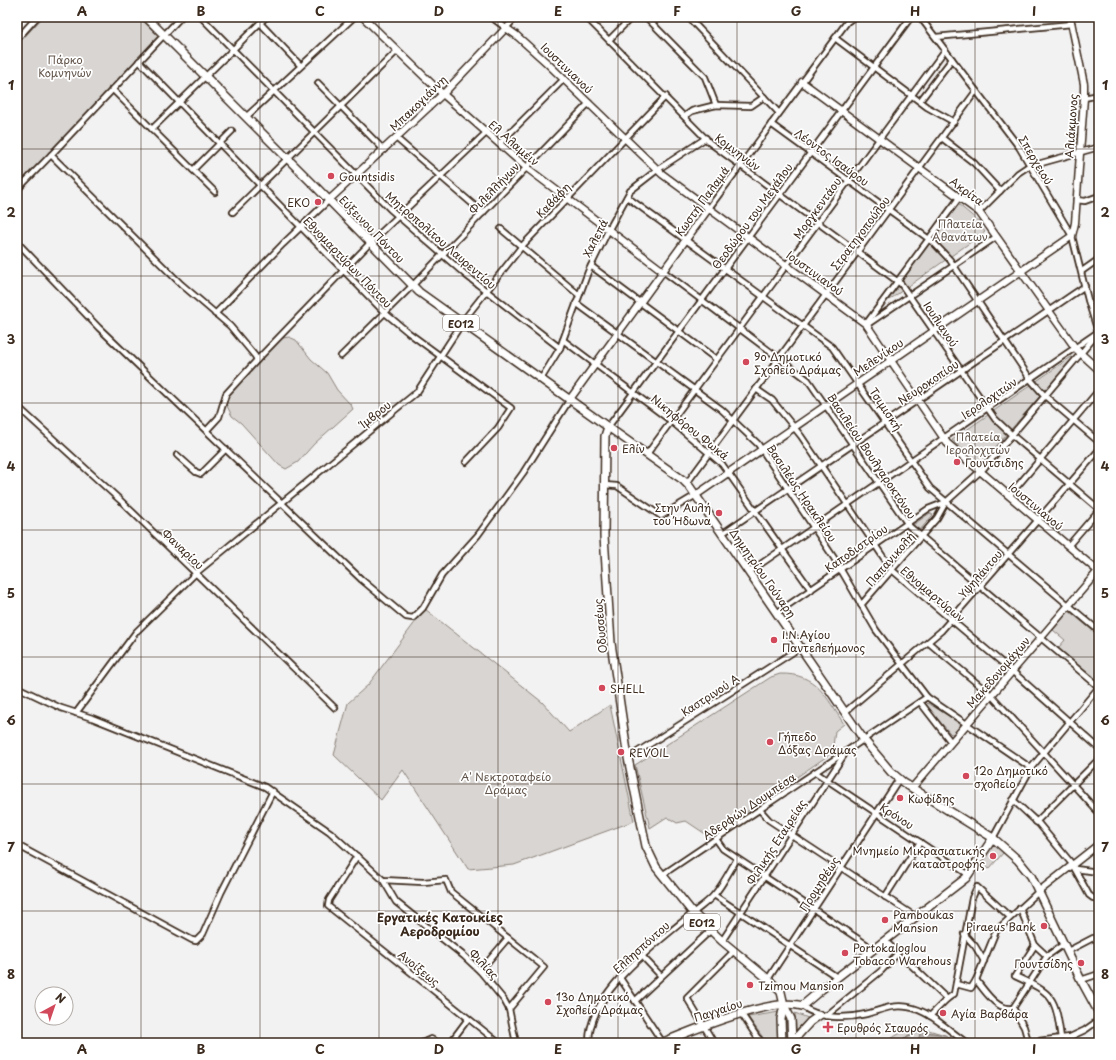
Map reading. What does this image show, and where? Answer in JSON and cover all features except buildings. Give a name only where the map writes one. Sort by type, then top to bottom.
[{"type":"main road","name":"Εύξεινου Πόντου","points":[[146,17],[246,116],[422,296],[608,427]]},
{"type":"main road","name":"Δημητρίου Γούναρη","points":[[608,427],[687,483],[778,612],[864,740],[899,779],[993,838],[1018,860],[1031,876],[1081,980],[1099,1012]]},
{"type":"main road","name":"Οδυσσέως","points":[[608,427],[606,436],[604,485],[605,551],[610,633],[628,758],[640,822],[650,856],[662,875]]},
{"type":"main road","points":[[802,1006],[969,874],[993,838]]},
{"type":"main road","name":"ΕΟ12","points":[[662,875],[693,913],[722,941],[768,978],[781,992],[784,1005],[791,1019],[792,1042]]},
{"type":"main road","points":[[782,1043],[781,1019],[784,1005]]},
{"type":"main road","name":"Παγγαίου","points":[[662,1043],[703,1026],[741,1013],[784,1005],[802,1006]]},
{"type":"main road","points":[[792,1042],[810,1022],[823,1015]]},
{"type":"street","points":[[17,39],[38,17]]},
{"type":"street","points":[[17,190],[181,17]]},
{"type":"street","name":"Μητροπολίτου Λαυρεντίου","points":[[202,17],[398,216],[486,291],[560,348]]},
{"type":"street","points":[[152,129],[266,17]]},
{"type":"street","points":[[246,116],[354,17]]},
{"type":"street","name":"Ελ Αλαμέιν","points":[[363,17],[442,94],[527,168],[608,231],[663,271]]},
{"type":"street","name":"Ιουστινιανού","points":[[491,17],[516,35],[564,79],[657,170],[866,324],[944,439],[980,472],[1099,571]]},
{"type":"street","name":"Μπακογιάννη","points":[[329,200],[442,94],[516,17]]},
{"type":"street","name":"Κομνηνών","points":[[586,17],[706,138],[898,281]]},
{"type":"street","points":[[609,40],[632,17]]},
{"type":"street","points":[[646,17],[705,77],[716,105]]},
{"type":"street","points":[[688,17],[779,113]]},
{"type":"street","name":"Κωστή Παλαμά","points":[[570,399],[802,82],[847,22],[854,17]]},
{"type":"street","name":"Θεοδώρου του Μεγάλου","points":[[608,427],[910,17]]},
{"type":"street","name":"Σπερχειού","points":[[920,17],[1019,147],[1072,236],[1099,332]]},
{"type":"street","name":"Αλιάκμονος","points":[[1070,17],[1084,84],[1080,152],[1072,236]]},
{"type":"street","points":[[260,23],[300,65]]},
{"type":"street","points":[[936,37],[1072,24]]},
{"type":"street","points":[[835,38],[911,95],[954,122]]},
{"type":"street","name":"Μοργκεντάου","points":[[647,454],[945,50]]},
{"type":"street","points":[[233,212],[397,51]]},
{"type":"street","points":[[920,101],[952,59]]},
{"type":"street","name":"Εθνομαρτύρων Πόντου","points":[[139,61],[385,314],[511,408],[500,425],[466,462]]},
{"type":"street","points":[[499,144],[564,79]]},
{"type":"street","name":"Ακρίτα","points":[[802,82],[979,212],[1020,272],[1078,351],[1099,370]]},
{"type":"street","points":[[318,83],[384,150]]},
{"type":"street","points":[[112,89],[215,192]]},
{"type":"street","name":"Στρατηγοπούλου","points":[[687,483],[976,91]]},
{"type":"street","points":[[1084,98],[1099,95]]},
{"type":"street","name":"Καβάφη","points":[[462,324],[522,246],[666,96]]},
{"type":"street","points":[[685,116],[692,111],[716,105],[751,106],[764,97]]},
{"type":"street","name":"Φιλελλήνων","points":[[342,356],[385,314],[589,103]]},
{"type":"street","name":"Λέοντος Ισαύρου","points":[[771,124],[928,239],[944,254],[954,266],[1031,380],[1045,396],[1099,442]]},
{"type":"street","points":[[193,170],[232,131]]},
{"type":"street","points":[[207,430],[219,417],[226,394],[257,360],[344,272],[370,243],[486,133]]},
{"type":"street","points":[[396,138],[483,213]]},
{"type":"street","name":"Χαλεπά","points":[[541,379],[560,348],[591,266],[627,197],[637,184],[706,138]]},
{"type":"street","points":[[942,138],[974,163],[1000,191]]},
{"type":"street","points":[[979,212],[1018,173],[1030,165],[1099,147]]},
{"type":"street","points":[[51,155],[181,284],[230,326],[254,354],[257,360]]},
{"type":"street","points":[[1076,200],[1085,201],[1099,196]]},
{"type":"street","name":"Τσιμισκή","points":[[627,197],[835,350],[928,487],[1099,631]]},
{"type":"street","points":[[866,324],[959,198]]},
{"type":"street","points":[[215,314],[329,200]]},
{"type":"street","points":[[502,229],[579,295]]},
{"type":"street","name":"Μελενίκου","points":[[696,494],[1072,236]]},
{"type":"street","points":[[866,324],[996,237]]},
{"type":"street","points":[[17,242],[99,328],[362,580],[406,617],[413,618],[423,608],[443,573],[469,546],[524,473],[570,399]]},
{"type":"street","points":[[1082,271],[1099,259]]},
{"type":"street","points":[[591,266],[716,359]]},
{"type":"street","name":"Βασιλείου Βουλγαροκτόνου","points":[[663,271],[808,380],[907,524],[1099,687]]},
{"type":"street","name":"Ιουλιανού","points":[[898,281],[910,295],[988,409],[1012,435],[1099,509]]},
{"type":"street","name":"Νευροκοπίου","points":[[723,533],[1085,286]]},
{"type":"street","name":"Βασιλέως Ηρακλείου","points":[[576,303],[733,419],[763,449],[841,569],[861,605],[927,697],[1031,768]]},
{"type":"street","name":"Ίμβρου","points":[[76,713],[136,632],[196,573],[415,394],[462,324]]},
{"type":"street","name":"Ιερολοχιτών","points":[[749,572],[1031,380],[1078,351],[1099,332]]},
{"type":"street","name":"Νικηφόρου Φωκά","points":[[563,340],[671,421],[709,452],[729,472],[811,590]]},
{"type":"street","name":"Ιερολοχιτών","points":[[980,472],[1045,396],[1078,351]]},
{"type":"street","name":"Εθνομαρτύρων","points":[[756,389],[772,400],[794,427],[874,546],[892,570],[1012,671],[1099,748]]},
{"type":"street","points":[[1009,496],[1099,390]]},
{"type":"street","name":"Φαναρίου","points":[[17,406],[94,476],[335,708]]},
{"type":"street","points":[[177,454],[196,472],[201,474],[226,449]]},
{"type":"street","name":"Υψηλάντου","points":[[845,712],[929,643],[951,621],[1099,450]]},
{"type":"street","name":"Παπανικολή","points":[[861,605],[939,516],[946,502],[980,472]]},
{"type":"street","points":[[604,485],[617,486],[661,516],[696,494]]},
{"type":"street","name":"Καποδιστρίου","points":[[778,612],[928,509],[946,502]]},
{"type":"street","points":[[1068,546],[1099,509]]},
{"type":"street","name":"Μακεδονομάχων","points":[[912,788],[1099,571]]},
{"type":"street","points":[[929,643],[991,695],[1099,813]]},
{"type":"street","name":"Καστρινού Α","points":[[628,758],[801,647]]},
{"type":"street","name":"Φιλίας","points":[[17,687],[61,708],[163,748],[235,774],[273,791],[320,825],[356,856],[383,880],[396,902],[464,956],[480,971],[504,1000],[509,1009],[516,1043]]},
{"type":"street","points":[[993,838],[1031,768],[1099,687]]},
{"type":"street","name":"Αδερφών Δουμπέσα","points":[[662,875],[927,697]]},
{"type":"street","points":[[920,702],[951,742]]},
{"type":"street","name":"Φιλικής Εταιρείας","points":[[722,941],[846,752]]},
{"type":"street","points":[[1036,822],[1099,759]]},
{"type":"street","name":"Κρόνου","points":[[815,772],[969,874]]},
{"type":"street","name":"Προμηθέως","points":[[768,978],[899,779]]},
{"type":"street","points":[[17,845],[196,941],[203,934],[221,893],[273,791]]},
{"type":"street","points":[[1013,800],[1036,822],[1073,867],[1089,895],[1093,898],[1099,898]]},
{"type":"street","points":[[760,810],[770,820],[791,835],[916,917]]},
{"type":"street","points":[[716,839],[723,849],[866,944],[872,951]]},
{"type":"street","points":[[885,897],[920,842]]},
{"type":"street","points":[[956,984],[971,988],[976,980],[995,934],[1010,917],[1038,892],[1073,867],[1099,844]]},
{"type":"street","name":"Ανοίξεως","points":[[356,856],[329,900],[328,906],[499,1043]]},
{"type":"street","name":"Ελλησπόντου","points":[[589,1043],[590,1028],[596,1010],[606,994],[620,978],[714,895],[738,859]]},
{"type":"street","points":[[1073,867],[1099,872]]},
{"type":"street","points":[[383,880],[423,882],[446,880],[451,892],[544,967],[509,1009]]},
{"type":"street","points":[[930,1016],[946,999],[953,996],[973,894],[978,887],[1010,917]]},
{"type":"street","points":[[714,895],[837,977]]},
{"type":"street","points":[[1020,908],[1035,945],[1047,956]]},
{"type":"street","points":[[635,1001],[711,930]]},
{"type":"street","points":[[964,934],[984,961]]},
{"type":"street","points":[[480,971],[508,938]]},
{"type":"street","points":[[1068,951],[1093,938],[1099,940]]},
{"type":"street","points":[[823,1015],[881,971],[898,953],[885,941]]},
{"type":"street","points":[[1013,1008],[1047,956],[1064,944]]},
{"type":"street","points":[[1035,945],[1015,976],[1043,989],[1054,1002],[1058,1012],[1061,1038]]},
{"type":"street","points":[[714,1043],[687,998],[734,951]]},
{"type":"street","points":[[643,957],[661,976]]},
{"type":"street","points":[[908,962],[946,999]]},
{"type":"street","points":[[1081,980],[1099,974]]},
{"type":"street","points":[[620,978],[662,1043]]},
{"type":"street","points":[[976,980],[998,1004],[1005,1008],[1013,1008]]},
{"type":"street","points":[[802,1006],[812,1013],[823,1015],[862,1015],[893,1006],[913,1008],[926,1012],[967,1043]]},
{"type":"street","points":[[1013,1008],[1025,1028],[1028,1041]]},
{"type":"street","points":[[741,1013],[760,1041],[754,1043]]},
{"type":"street","points":[[450,1043],[468,1019]]},
{"type":"street","points":[[1023,1043],[1028,1041],[1040,1042],[1061,1038],[1085,1030],[1099,1020]]},
{"type":"street","points":[[422,1043],[431,1039],[439,1043]]},
{"type":"street","points":[[17,1040],[22,1043]]},
{"type":"green space","name":"Πάρκο Κομνηνών","points":[[43,17],[139,17],[160,37],[105,93],[17,190],[17,45]]},
{"type":"green space","name":"Πλατεία Αθανάτων","points":[[958,204],[976,219],[985,232],[889,300],[887,299]]},
{"type":"green space","points":[[289,337],[296,340],[311,359],[327,373],[337,390],[353,409],[314,444],[298,462],[286,469],[279,465],[241,423],[232,416],[226,404],[227,396],[277,343],[283,338]]},
{"type":"green space","name":"Πλατεία Ιερολοχιτών","points":[[1071,357],[1073,358],[980,465],[952,440]]},
{"type":"green space","points":[[930,513],[933,515],[920,530],[913,525]]},
{"type":"green space","name":"Α' Νεκτροταφείο Δράμας","points":[[425,609],[542,702],[569,732],[610,705],[634,821],[514,865],[468,869],[403,770],[381,800],[334,755],[348,703],[368,685]]},
{"type":"green space","points":[[1069,611],[1099,636],[1098,682],[1058,648],[1065,640],[1053,630]]},
{"type":"green space","name":"Γήπεδο Δόξας Δράμας","points":[[780,674],[793,675],[812,682],[826,696],[844,724],[835,731],[833,746],[839,748],[710,837],[686,821],[677,823],[667,817],[650,828],[635,765],[771,677]]},
{"type":"green space","points":[[928,703],[960,723],[961,727],[955,733],[951,734],[928,708],[926,705]]},
{"type":"green space","points":[[993,844],[1004,852],[989,869],[981,863]]},
{"type":"green space","points":[[779,1012],[778,1043],[767,1043],[748,1017]]},
{"type":"green space","points":[[795,1013],[808,1018],[796,1030]]},
{"type":"green space","points":[[922,1028],[945,1035],[958,1043],[884,1043],[902,1032]]},
{"type":"shaded area","points":[[921,1031],[945,1035],[958,1043],[921,1043],[919,1037]]},
{"type":"waterway","points":[[895,1043],[921,1031]]},
{"type":"place","name":"Gountsidis","points":[[331,176]]},
{"type":"place","name":"EKO","points":[[318,202]]},
{"type":"place","name":"9ο Δημοτικό Σχολείο Δράμας","points":[[746,362]]},
{"type":"place","name":"Ελίν","points":[[614,448]]},
{"type":"place","name":"Γουντσιδης","points":[[957,462]]},
{"type":"place","name":"Στην Αυλή του Ήδωνα","points":[[719,513]]},
{"type":"place","name":"Ι.Ν.Αγίου Παντελεήμονος","points":[[774,640]]},
{"type":"place","name":"SHELL","points":[[602,688]]},
{"type":"place","name":"Γήπεδο Δόξας Δράμας","points":[[770,742]]},
{"type":"place","name":"REVOIL","points":[[621,752]]},
{"type":"place","name":"12ο Δημοτικό σχολείο","points":[[966,776]]},
{"type":"place","name":"Κωφίδης","points":[[900,798]]},
{"type":"place","name":"Μνημείο Μικρασιατικής καταστροφής","points":[[993,856]]},
{"type":"place","name":"Pamboukas Mansion","points":[[885,920]]},
{"type":"place","name":"Piraeus Bank","points":[[1044,926]]},
{"type":"place","name":"Portokaloglou Tobacco Warehous","points":[[845,953]]},
{"type":"place","name":"Γουντσίδης","points":[[1081,963]]},
{"type":"place","name":"Tzimou Mansion","points":[[750,985]]},
{"type":"place","name":"13ο Δημοτικό Σχολείο Δράμας","points":[[548,1002]]},
{"type":"place","name":"Αγία Βαρβάρα","points":[[943,1013]]},
{"type":"place","name":"Ερυθρός Σταυρός","points":[[828,1027]]},
{"type":"district","name":"Εργατικές Κατοικίες Αεροδρομίου","points":[[440,924]]}]
